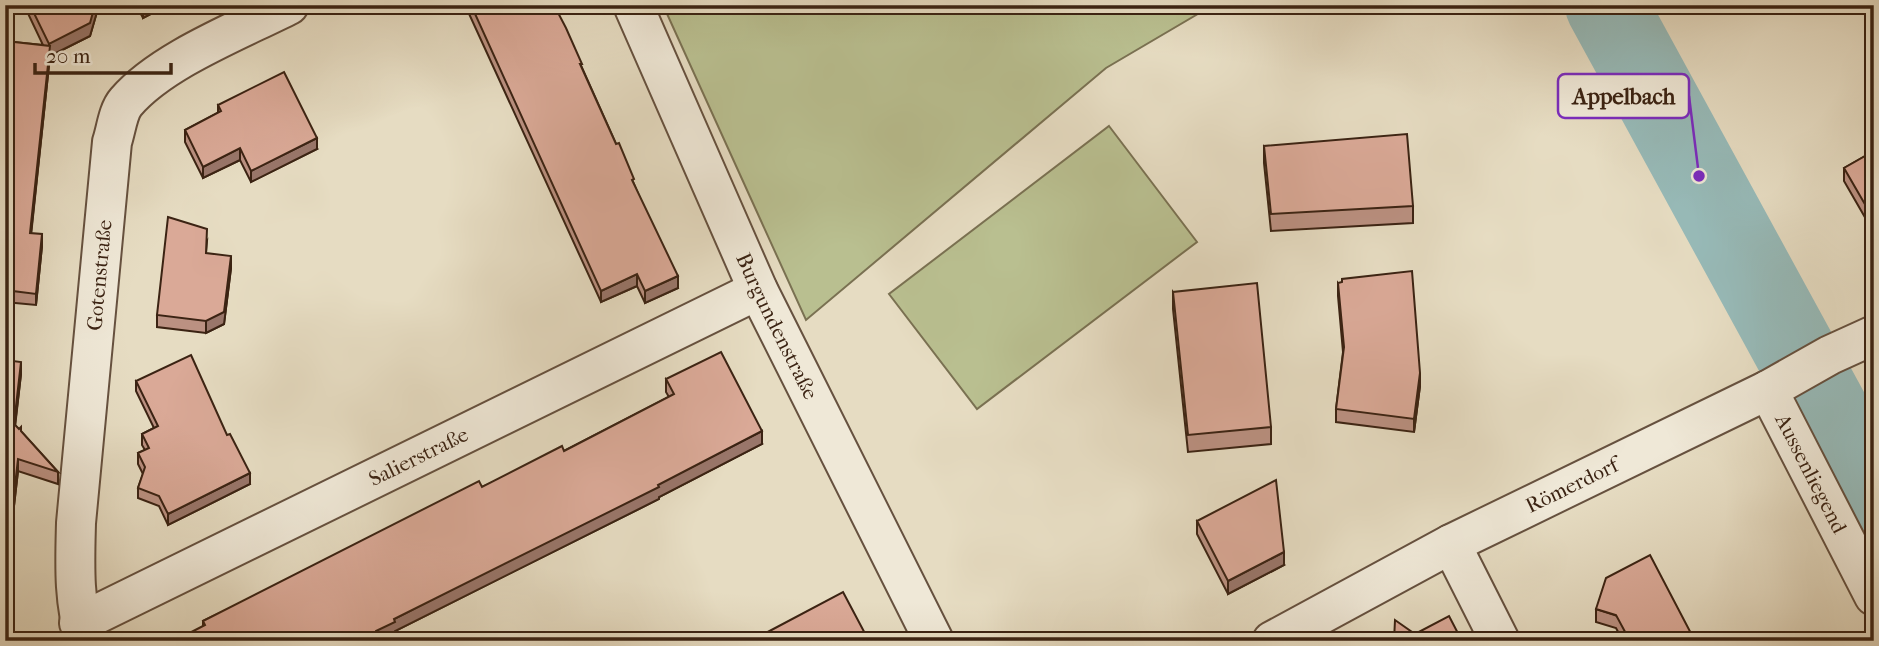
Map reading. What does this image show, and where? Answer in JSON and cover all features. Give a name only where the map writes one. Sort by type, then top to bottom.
[{"type":"street","name":"Gotenstraße","points":[[83,632],[75,572],[76,523],[112,142],[124,104],[153,78],[189,55],[289,5]]},
{"type":"street","name":"Burgundenstraße","points":[[633,5],[758,290],[934,641]]},
{"type":"street","name":"Salierstraße","points":[[83,632],[758,290]]},
{"type":"street","name":"Römerdorf","points":[[1272,641],[1451,544],[1768,390],[1830,355],[1874,335]]},
{"type":"street","name":"Aussenliegend","points":[[1768,390],[1874,596]]},
{"type":"street","points":[[1451,544],[1500,641]]},
{"type":"green space","points":[[663,5],[1213,5],[1106,68],[806,320]]},
{"type":"green space","points":[[1109,126],[1197,242],[977,409],[889,294]]},
{"type":"building","points":[[30,5],[95,5],[90,23],[49,44]]},
{"type":"building","points":[[471,5],[554,5],[678,276],[645,291],[637,274],[601,291]]},
{"type":"building","points":[[5,41],[50,46],[30,233],[42,234],[36,294],[5,290]]},
{"type":"building","points":[[284,72],[317,138],[251,171],[240,148],[203,167],[185,130],[221,111],[218,105]]},
{"type":"building","points":[[1407,134],[1413,206],[1271,214],[1264,146]]},
{"type":"building","points":[[1874,151],[1874,211],[1870,213],[1844,168]]},
{"type":"building","points":[[168,217],[207,229],[206,253],[231,256],[224,312],[206,321],[157,315]]},
{"type":"building","points":[[1412,271],[1420,373],[1414,419],[1336,409],[1344,347],[1338,283],[1342,282],[1342,279]]},
{"type":"building","points":[[1257,283],[1271,427],[1188,435],[1173,292]]},
{"type":"building","points":[[721,352],[762,431],[658,485],[659,487],[394,619],[395,622],[376,631],[374,641],[174,641],[205,625],[203,621],[479,481],[482,487],[562,446],[564,451],[674,394],[666,379]]},
{"type":"building","points":[[191,355],[227,435],[230,434],[250,473],[168,514],[159,496],[138,488],[145,467],[138,453],[149,448],[142,434],[158,426],[136,381]]},
{"type":"building","points":[[5,360],[21,362],[14,424],[19,429],[21,427],[21,431],[58,472],[18,459],[14,494],[5,494]]},
{"type":"building","points":[[1276,480],[1284,552],[1228,581],[1197,521]]},
{"type":"building","points":[[1650,555],[1695,641],[1630,641],[1616,615],[1596,609],[1606,578]]},
{"type":"building","points":[[843,592],[869,641],[765,641],[762,635]]},
{"type":"building","points":[[1449,616],[1462,641],[1394,641],[1395,620],[1415,634]]},
{"type":"building","points":[[5,622],[15,641],[5,641]]},
{"type":"waterway","points":[[1606,5],[1874,496]]},
{"type":"place","name":"Appelbach","points":[[1699,176]]}]
